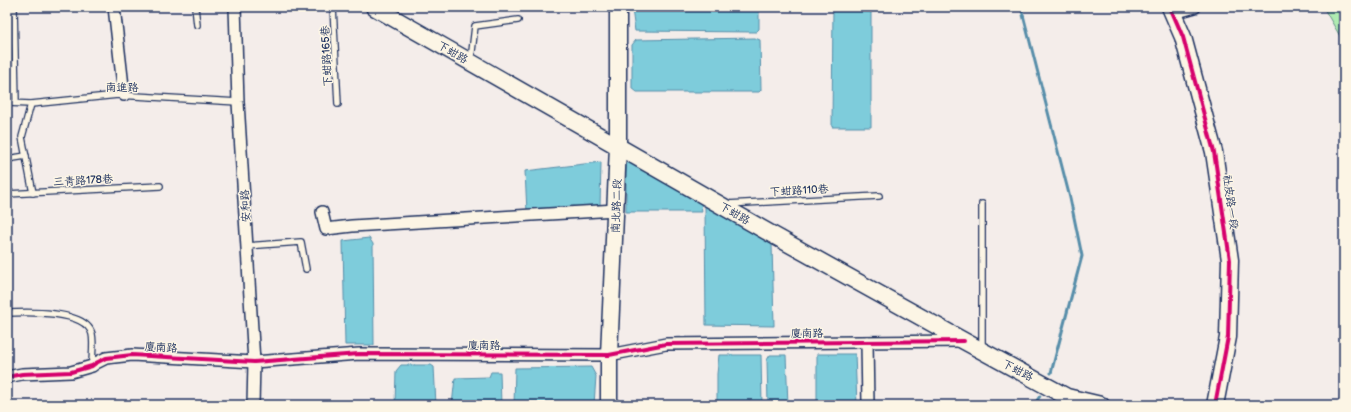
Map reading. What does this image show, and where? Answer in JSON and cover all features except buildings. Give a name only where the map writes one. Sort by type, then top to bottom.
[{"type":"main road","name":"下蚶路","points":[[374,7],[392,15],[470,62],[772,235],[1067,398],[1101,405]]},
{"type":"main road","name":"南北路二段","points":[[609,405],[609,355],[618,146],[618,7]]},
{"type":"main road","name":"社皮路一段","points":[[1172,10],[1183,37],[1214,152],[1230,260],[1228,337],[1214,405]]},
{"type":"street","points":[[114,7],[124,95]]},
{"type":"street","name":"安和路","points":[[235,7],[238,102],[254,362],[253,405]]},
{"type":"street","points":[[1172,10],[1195,7]]},
{"type":"street","points":[[322,212],[326,229],[352,226],[616,210]]},
{"type":"street","name":"廈南路","points":[[7,377],[22,374],[71,372],[92,366],[106,358],[132,355],[254,362],[359,354],[609,355],[666,344],[964,341]]},
{"type":"street","points":[[867,342],[868,405]]},
{"type":"lane","points":[[14,7],[16,103]]},
{"type":"lane","points":[[195,7],[197,25]]},
{"type":"lane","name":"下蚶路165巷","points":[[333,7],[338,104]]},
{"type":"lane","points":[[470,62],[475,26],[518,20]]},
{"type":"lane","name":"南進路","points":[[7,103],[31,104],[124,95],[238,102]]},
{"type":"lane","points":[[31,104],[22,137],[33,193]]},
{"type":"lane","points":[[7,159],[26,156]]},
{"type":"lane","name":"三青路178巷","points":[[7,194],[160,186]]},
{"type":"lane","name":"下蚶路110巷","points":[[720,204],[879,196]]},
{"type":"lane","points":[[982,204],[982,351]]},
{"type":"lane","points":[[247,246],[301,242],[306,269]]},
{"type":"lane","points":[[7,313],[50,313],[83,322],[89,328],[92,335],[92,366]]},
{"type":"lane","points":[[1343,405],[1344,395]]},
{"type":"green space","points":[[1323,7],[1344,7],[1344,43]]},
{"type":"water","points":[[634,7],[757,7],[759,9],[759,29],[756,32],[635,31],[632,9]]},
{"type":"water","points":[[833,7],[871,7],[871,127],[832,127]]},
{"type":"water","points":[[755,38],[760,40],[761,90],[759,92],[637,92],[632,88],[632,45],[636,40]]},
{"type":"water","points":[[626,160],[701,202],[702,212],[626,212]]},
{"type":"water","points":[[601,162],[600,207],[527,212],[525,171]]},
{"type":"water","points":[[705,205],[772,244],[774,326],[706,325]]},
{"type":"water","points":[[369,238],[373,244],[374,345],[345,345],[343,241]]},
{"type":"water","points":[[817,354],[855,354],[857,405],[817,405]]},
{"type":"water","points":[[719,355],[761,355],[762,405],[717,405],[717,374]]},
{"type":"water","points":[[770,355],[786,355],[788,405],[768,405],[767,360]]},
{"type":"water","points":[[401,365],[431,365],[434,367],[436,405],[395,405],[396,371]]},
{"type":"water","points":[[591,367],[596,376],[594,405],[514,405],[515,368]]},
{"type":"water","points":[[491,372],[500,372],[501,405],[452,405],[455,378],[489,377]]},
{"type":"waterway","points":[[1021,7],[1070,198],[1082,256],[1051,373]]},
{"type":"waterway","points":[[1034,405],[1040,396]]},
{"type":"cycle path","points":[[1170,7],[1183,37],[1214,152],[1230,260],[1228,337],[1215,405]]},
{"type":"cycle path","points":[[7,377],[22,374],[71,372],[92,366],[106,358],[132,355],[254,362],[359,354],[609,355],[666,344],[964,341]]}]
